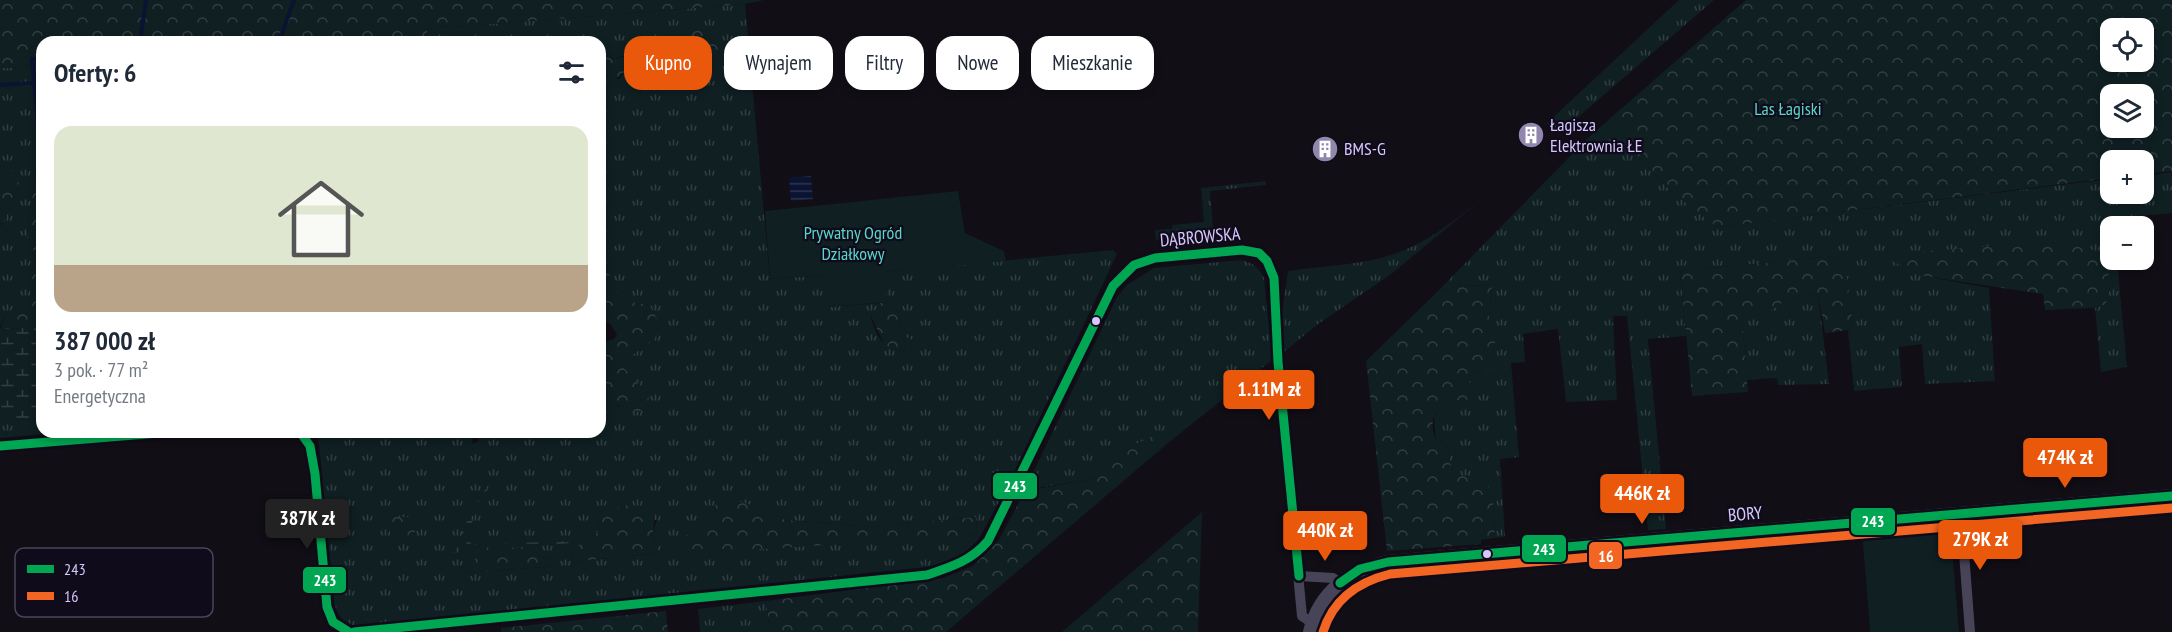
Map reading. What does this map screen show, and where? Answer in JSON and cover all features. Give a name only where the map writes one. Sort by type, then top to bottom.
[{"type":"street","name":"DĄBROWSKA","points":[[354,632],[927,575],[959,565],[979,552],[1006,510],[1113,286],[1134,265],[1155,258],[1242,250],[1259,253],[1267,261],[1274,278],[1278,362],[1302,616],[1311,628]]},
{"type":"street","points":[[0,446],[98,438]]},
{"type":"street","points":[[304,438],[310,446],[315,474],[327,607],[333,622],[349,632]]},
{"type":"street","name":"BORY","points":[[1311,628],[1320,607],[1340,583],[1360,569],[1388,562],[2172,496]]},
{"type":"street","points":[[1961,513],[1970,632]]},
{"type":"street","points":[[1299,576],[1333,578],[1340,583]]},
{"type":"green space","points":[[0,0],[764,0],[745,4],[427,29],[428,36],[36,36],[36,66],[0,68]]},
{"type":"green space","points":[[1679,0],[1714,0],[1576,119],[1554,132],[1547,123]]},
{"type":"green space","name":"Las Łagiski","points":[[1746,0],[2172,0],[2172,171],[2154,173],[2154,150],[2100,150],[2100,179],[1717,227],[1671,191],[1631,149],[1614,115]]},
{"type":"green space","points":[[745,4],[748,36],[724,36],[724,90],[753,90],[770,279],[825,275],[829,307],[880,303],[880,307],[870,314],[879,337],[887,345],[910,353],[912,340],[903,336],[895,305],[887,302],[884,272],[1113,250],[1117,254],[1006,489],[978,540],[961,556],[936,566],[356,626],[343,620],[338,614],[334,601],[319,438],[472,438],[473,444],[479,438],[606,438],[606,395],[619,407],[649,395],[624,368],[629,357],[655,339],[649,305],[620,298],[606,269],[606,75],[619,79],[624,73],[624,90],[712,90],[712,36],[624,36],[624,56],[613,59],[606,47],[606,36],[428,36],[427,29]],"holes":[[[715,498],[770,511],[785,520],[874,527],[976,517],[977,535],[841,542],[705,522],[716,514]],[[597,517],[657,520],[653,532],[659,553],[571,562],[575,547],[592,538],[600,529]],[[499,543],[531,546],[540,556],[557,562],[556,566],[466,573],[466,564]]]},
{"type":"green space","points":[[697,27],[714,30],[720,42],[716,64],[712,66],[712,36],[691,36],[691,32]]},
{"type":"green space","points":[[606,41],[614,44],[610,56],[613,59],[624,57],[624,72],[614,81],[606,75]]},
{"type":"green space","points":[[36,66],[36,169],[27,239],[36,255],[30,273],[30,298],[5,315],[0,326],[0,225],[3,224],[7,207],[19,185],[11,171],[0,172],[0,68]]},
{"type":"green space","points":[[1614,115],[1631,149],[1671,191],[1717,227],[2100,180],[2100,204],[2154,204],[2154,175],[2172,172],[2172,213],[2100,216],[2100,270],[2118,270],[2127,367],[2101,372],[2095,308],[2106,304],[2110,287],[1923,276],[1989,288],[1995,381],[1925,384],[1922,344],[1899,347],[1902,387],[1854,391],[1848,330],[1853,326],[1845,262],[1836,256],[1680,271],[1686,336],[1648,339],[1666,529],[1648,530],[1627,316],[1613,316],[1617,400],[1566,402],[1558,329],[1523,334],[1525,362],[1511,363],[1519,457],[1500,459],[1505,537],[1495,538],[1493,497],[1452,472],[1447,445],[1436,440],[1434,417],[1441,406],[1454,398],[1469,372],[1486,371],[1492,331],[1489,315],[1492,286],[1461,285],[1436,293],[1587,139]]},
{"type":"green space","points":[[36,169],[36,255],[27,239]]},
{"type":"green space","points":[[11,170],[17,174],[19,186],[7,207],[7,219],[0,225],[0,172]]},
{"type":"green space","points":[[1266,181],[1266,185],[1210,191],[1213,228],[1201,235],[1156,240],[1155,230],[1172,229],[1172,225],[1204,222],[1201,188]]},
{"type":"green space","name":"Prywatny Ogród Działkowy","points":[[958,191],[965,233],[1004,251],[1006,261],[885,272],[887,302],[828,307],[825,275],[770,279],[765,211]]},
{"type":"green space","points":[[1488,194],[1390,275],[1318,324],[1284,352],[1281,319],[1288,271],[1351,264],[1397,253],[1441,230]]},
{"type":"green space","points":[[2029,243],[2083,243],[2100,255],[2100,270],[2108,270],[2110,287],[2106,304],[2095,308],[2045,310],[2043,294],[1923,276],[1892,261],[1891,254]]},
{"type":"green space","points":[[36,255],[36,331],[26,328],[0,329],[5,315],[30,298],[30,273]]},
{"type":"green space","points":[[1836,256],[1845,262],[1853,326],[1848,330],[1825,333],[1818,294],[1787,298],[1772,310],[1742,318],[1748,392],[1692,396],[1680,271]]},
{"type":"green space","points":[[1241,260],[1255,266],[1264,278],[1272,360],[1168,443],[1158,435],[1097,478],[1025,490],[1117,297],[1127,285],[1154,268]]},
{"type":"green space","points":[[606,268],[620,297],[625,301],[649,305],[657,321],[655,339],[629,357],[624,368],[649,395],[647,407],[641,411],[628,411],[606,395],[606,341],[614,339],[617,334],[610,324],[606,322]]},
{"type":"green space","points":[[1461,285],[1492,286],[1489,315],[1497,353],[1494,367],[1486,371],[1469,372],[1471,400],[1453,401],[1446,404],[1435,415],[1433,430],[1436,440],[1447,445],[1452,472],[1487,485],[1493,497],[1495,538],[1481,540],[1481,544],[1387,551],[1366,361],[1436,293]]},
{"type":"green space","points":[[1818,294],[1829,384],[1778,385],[1777,378],[1747,380],[1742,318],[1766,312],[1787,298]]},
{"type":"green space","points":[[887,302],[895,305],[903,336],[912,340],[910,353],[885,346],[870,314],[880,307],[880,303]]},
{"type":"green space","points":[[26,328],[36,330],[36,419],[0,422],[0,329]]},
{"type":"green space","points":[[36,419],[36,435],[0,438],[0,422]]},
{"type":"green space","points":[[1158,434],[1168,443],[946,632],[770,632],[766,601],[943,578],[973,566],[999,540],[1025,491],[1097,478],[1110,455]]},
{"type":"green space","points":[[494,476],[468,530],[468,541],[473,545],[570,541],[572,543],[450,553],[450,548],[461,544],[463,524]]},
{"type":"green space","points":[[720,495],[770,511],[785,520],[874,527],[976,517],[977,535],[688,554],[681,543],[685,535],[703,533],[705,522],[716,514],[715,498]]},
{"type":"green space","points":[[631,504],[655,514],[653,532],[659,553],[571,562],[575,547],[592,538],[600,529],[597,517],[601,513]]},
{"type":"green space","points":[[1202,512],[1198,632],[1062,632]]},
{"type":"green space","points":[[393,517],[411,517],[418,527],[414,533],[392,542],[388,522]]},
{"type":"green space","points":[[1927,525],[1945,534],[1952,549],[1959,632],[1870,632],[1862,531]]},
{"type":"green space","points":[[499,543],[531,546],[540,556],[557,562],[556,566],[466,573],[465,564]]},
{"type":"green space","points":[[766,601],[770,632],[700,632],[698,609]]},
{"type":"green space","points":[[666,611],[668,632],[501,632],[501,628]]},
{"type":"water","points":[[811,176],[813,199],[791,201],[789,178]]},
{"type":"waterway","points":[[141,36],[146,0]]},
{"type":"waterway","points":[[281,36],[294,0]]},
{"type":"waterway","points":[[36,59],[32,59],[36,102]]},
{"type":"waterway","points":[[0,85],[33,83]]},
{"type":"transit line","name":"243","points":[[354,632],[927,575],[952,566],[975,554],[988,541],[1113,286],[1134,265],[1155,258],[1242,250],[1259,253],[1267,261],[1274,278],[1278,362],[1299,576]]},
{"type":"transit line","name":"243","points":[[0,446],[98,438]]},
{"type":"transit line","name":"243","points":[[304,438],[310,446],[315,474],[327,607],[333,622],[349,632]]},
{"type":"transit line","name":"243","points":[[1340,583],[1360,569],[1388,562],[2172,496]]},
{"type":"transit line","name":"16","points":[[1323,632],[1333,610],[1348,594],[1367,582],[1390,574],[2172,508]]},
{"type":"place","name":"Łagisza Elektrownia ŁE","points":[[1531,135]]},
{"type":"place","name":"BMS-G","points":[[1325,149]]}]
